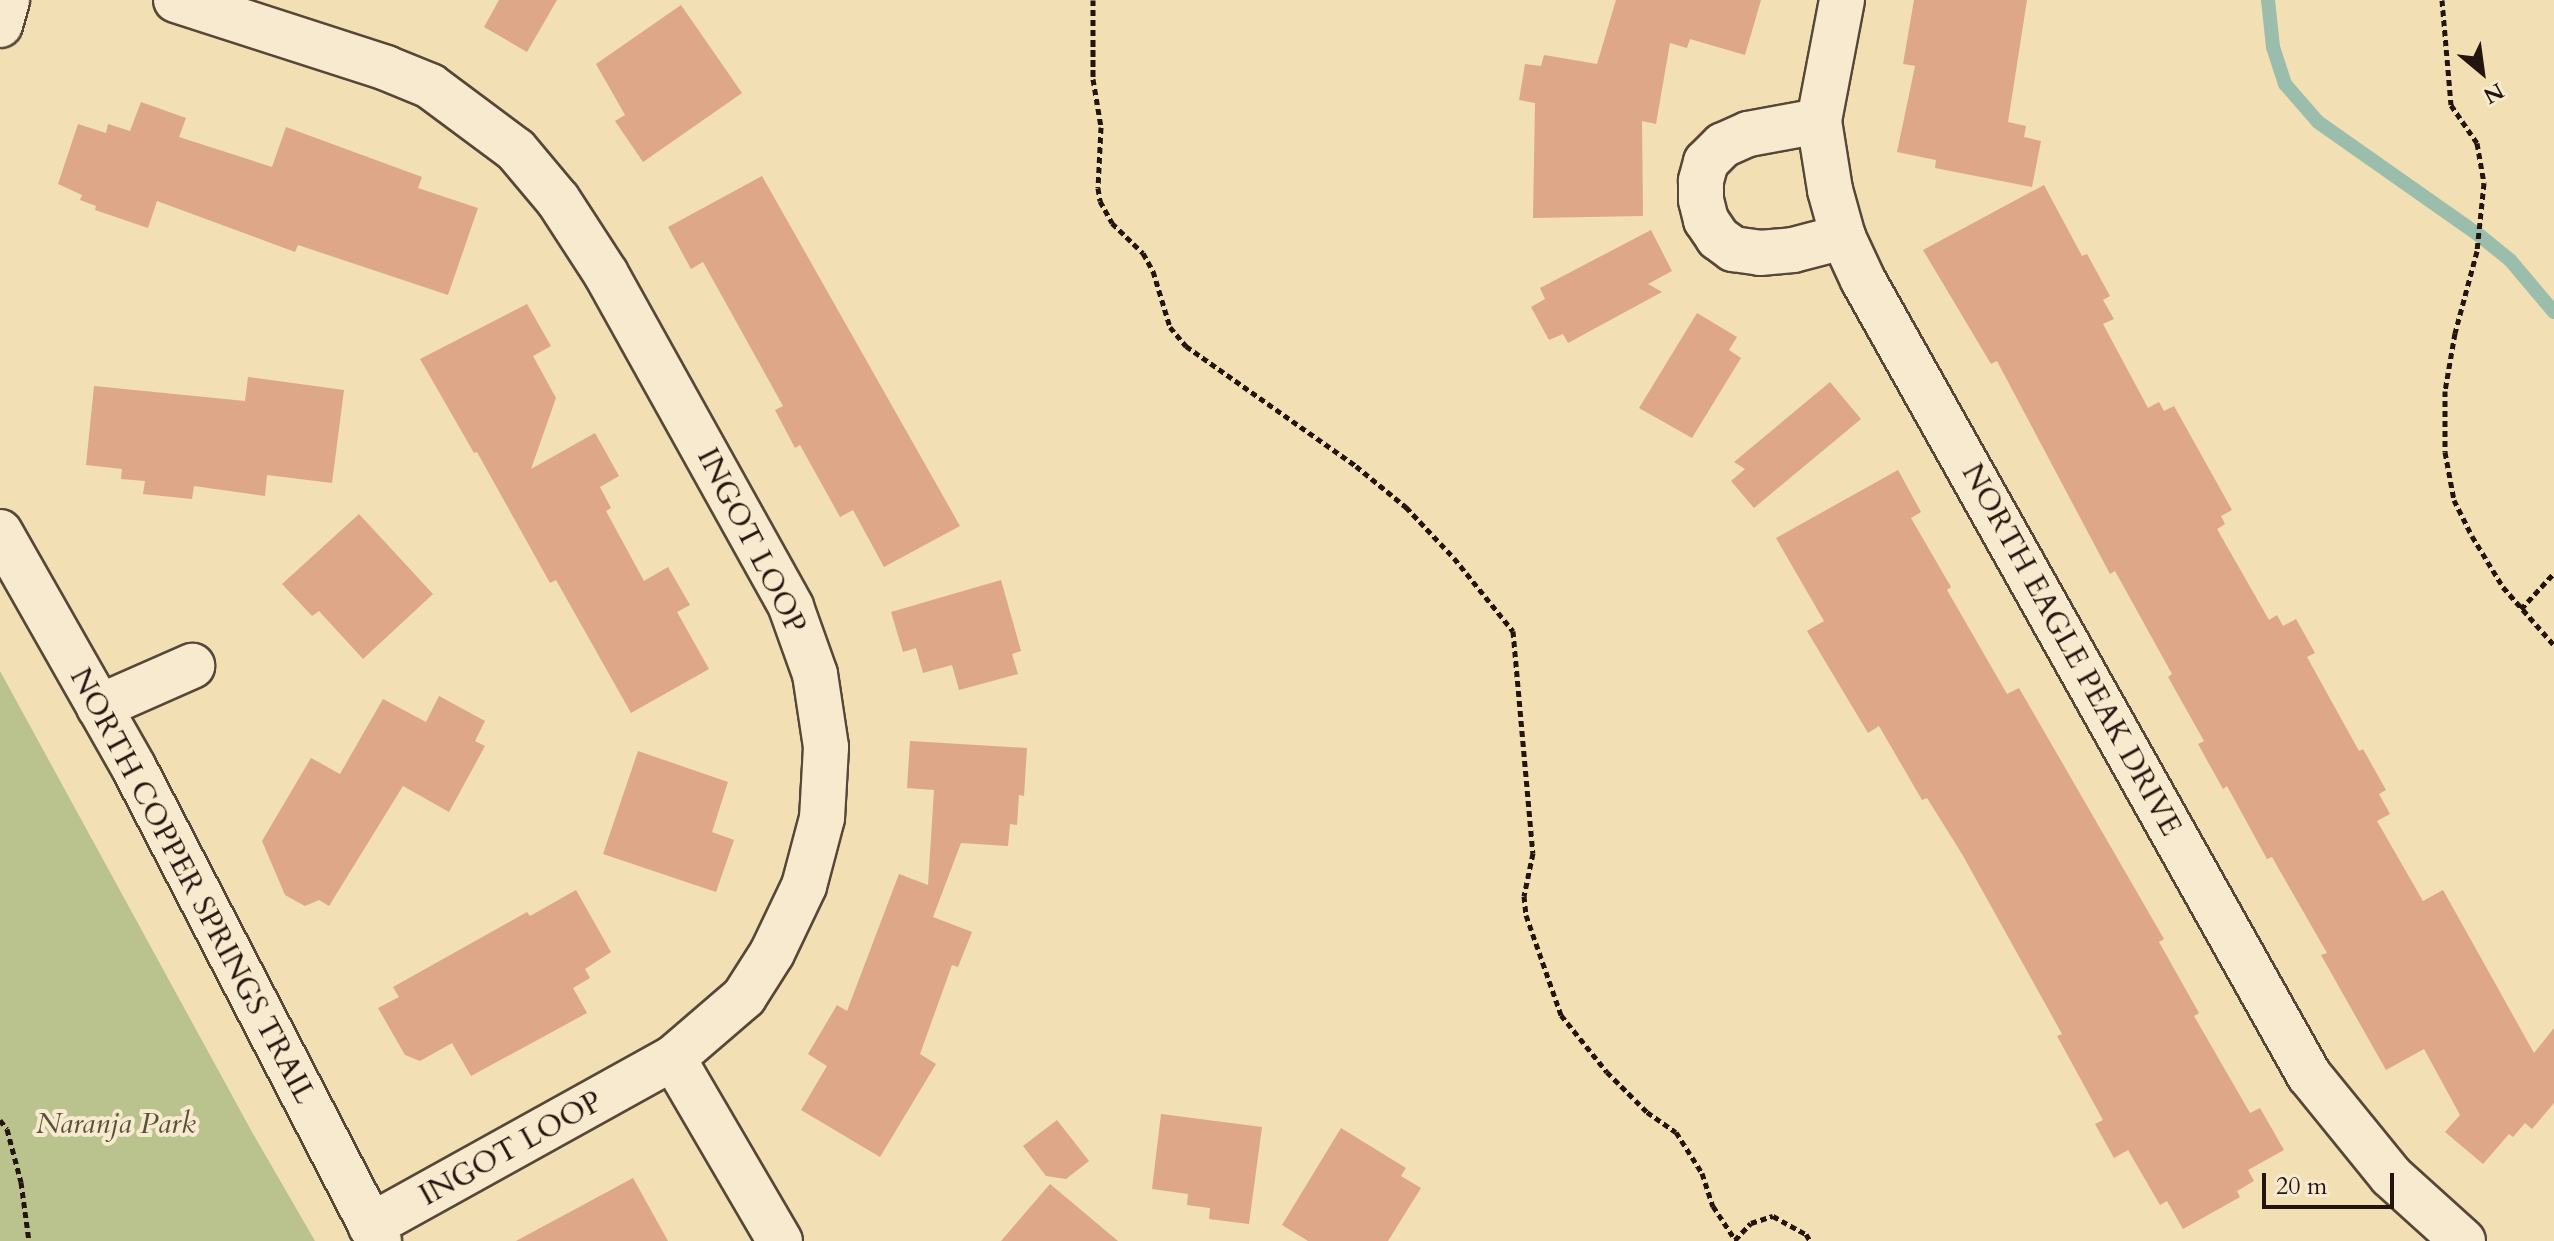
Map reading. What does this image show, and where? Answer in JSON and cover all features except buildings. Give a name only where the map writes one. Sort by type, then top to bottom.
[{"type":"street","points":[[0,25],[7,0]]},
{"type":"street","name":"INGOT LOOP","points":[[176,0],[386,68],[430,86],[516,150],[558,200],[606,274],[791,607],[815,674],[826,747],[822,818],[804,886],[772,953],[744,997],[673,1058],[375,1234]]},
{"type":"street","name":"NORTH EAGLE PEAK DRIVE","points":[[1842,0],[1819,121],[1830,190],[1843,237],[1863,280],[2309,1075],[2391,1176],[2463,1241]]},
{"type":"street","points":[[1819,121],[1748,134],[1723,145],[1706,162],[1701,181],[1701,200],[1706,220],[1718,238],[1733,249],[1760,253],[1793,250],[1843,237]]},
{"type":"street","name":"NORTH COPPER SPRINGS TRAIL","points":[[0,532],[134,768],[375,1234]]},
{"type":"street","points":[[99,707],[192,666]]},
{"type":"street","points":[[673,1058],[780,1241]]},
{"type":"path","points":[[1093,0],[1093,79],[1101,127],[1100,201],[1112,223],[1143,253],[1153,271],[1170,327],[1186,346],[1356,466],[1406,507],[1454,558],[1513,631],[1533,853],[1524,896],[1526,915],[1561,1015],[1617,1082],[1647,1112],[1676,1132],[1702,1173],[1713,1206],[1735,1240],[1751,1223],[1773,1216],[1806,1234],[1810,1241]]},
{"type":"path","points":[[2442,0],[2451,105],[2477,143],[2484,183],[2477,251],[2455,333],[2445,391],[2445,452],[2454,500],[2472,536],[2503,587],[2554,645]]},
{"type":"path","points":[[2521,609],[2554,573]]},
{"type":"path","points":[[0,1120],[7,1129],[21,1182],[29,1241]]},
{"type":"green space","name":"Naranja Park","points":[[0,671],[252,1132],[315,1241],[0,1241]]},
{"type":"waterway","points":[[2268,0],[2273,47],[2285,84],[2318,122],[2479,235],[2510,260],[2554,312]]}]
